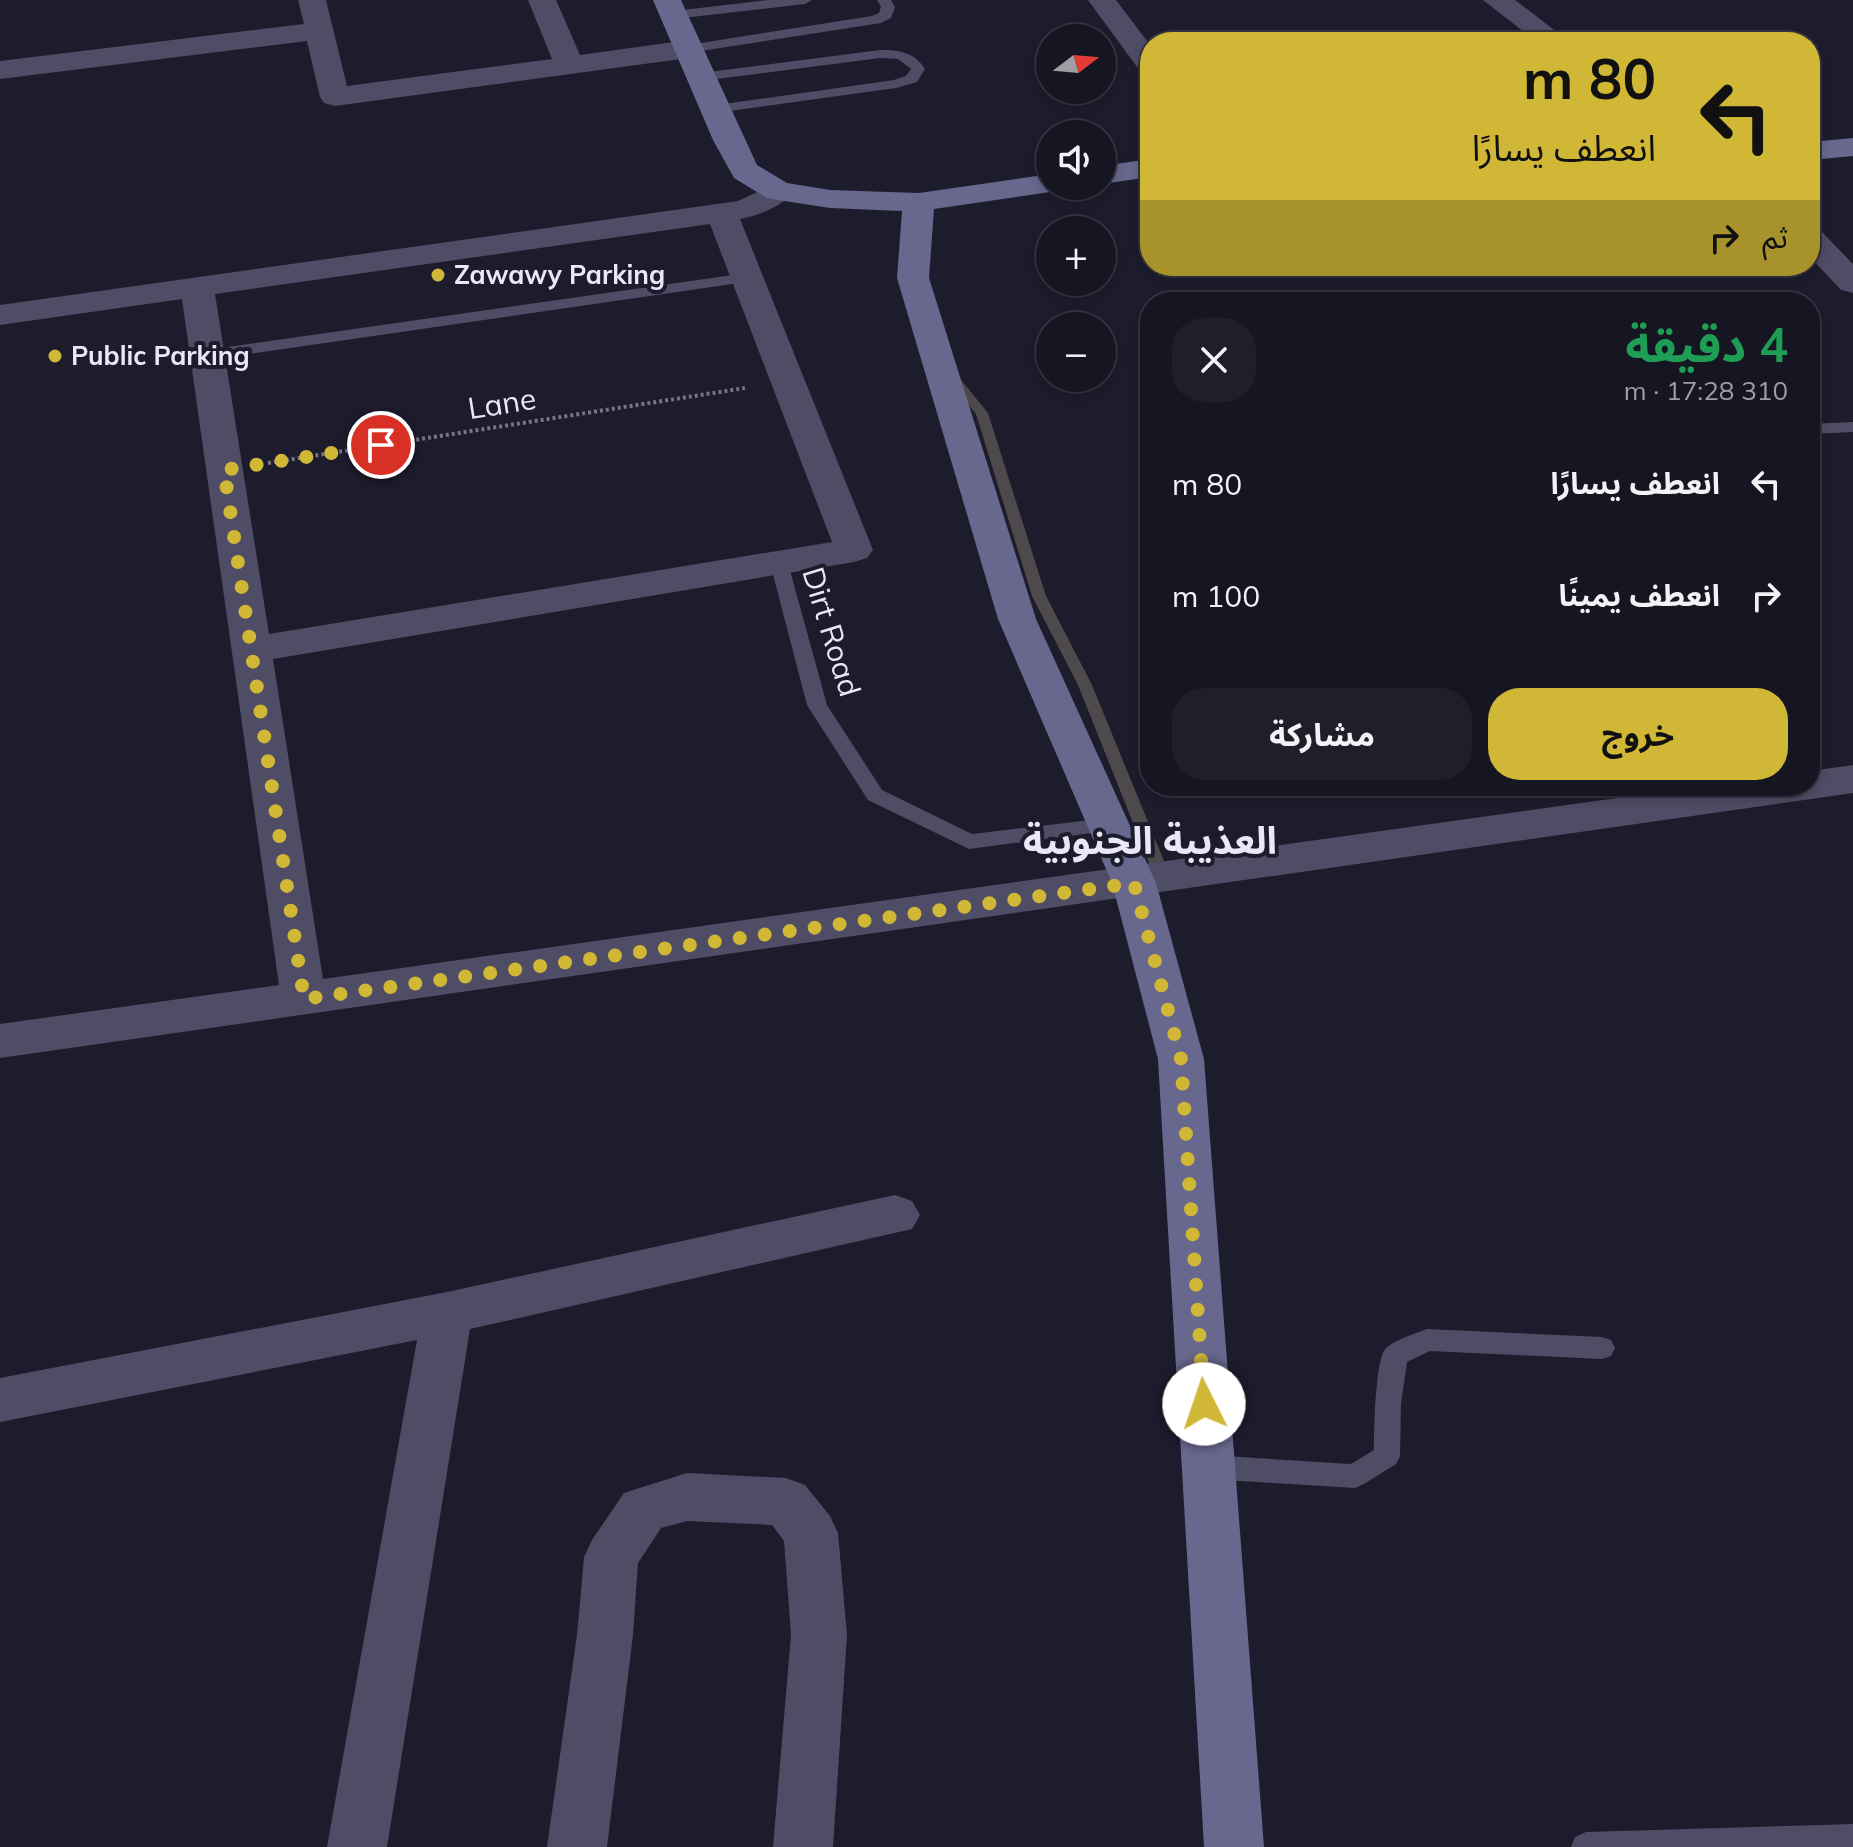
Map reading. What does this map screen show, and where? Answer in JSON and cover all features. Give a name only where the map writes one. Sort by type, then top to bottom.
[{"type":"street","points":[[312,0],[335,97],[688,49]]},
{"type":"street","points":[[542,0],[569,64]]},
{"type":"street","points":[[1102,0],[1140,51]]},
{"type":"street","points":[[1497,0],[1542,32]]},
{"type":"street","points":[[670,8],[745,171],[778,191],[830,199],[919,202],[1036,185]]},
{"type":"street","points":[[0,70],[320,31]]},
{"type":"street","points":[[1820,150],[1853,147]]},
{"type":"street","points":[[1116,173],[1140,169]]},
{"type":"street","points":[[0,315],[722,213],[746,209],[778,191]]},
{"type":"street","points":[[919,202],[913,278],[1017,619],[1134,883],[1181,1059],[1234,1847]]},
{"type":"street","points":[[251,650],[854,550],[722,213]]},
{"type":"street","points":[[1820,248],[1853,283]]},
{"type":"street","points":[[197,288],[304,999]]},
{"type":"street","points":[[1820,784],[1853,779]]},
{"type":"street","points":[[0,1041],[1739,796]]},
{"type":"street","points":[[0,1400],[447,1313],[895,1215]]},
{"type":"street","points":[[357,1847],[447,1313]]},
{"type":"street","points":[[577,1847],[605,1635],[611,1557],[643,1510],[687,1497],[786,1502],[811,1533],[819,1635],[803,1847]]},
{"type":"lane","points":[[670,8],[805,0]]},
{"type":"lane","points":[[688,49],[876,20],[886,15],[888,7],[884,0]]},
{"type":"lane","points":[[701,77],[880,54],[900,54],[914,61],[918,69],[912,79],[896,84],[715,109]]},
{"type":"lane","points":[[207,355],[747,278]]},
{"type":"lane","points":[[1820,429],[1853,427]]},
{"type":"lane","name":"Dirt Road","points":[[779,563],[817,705],[875,795],[969,842],[1108,825]]},
{"type":"lane","points":[[1208,1467],[1355,1476],[1387,1456],[1388,1404],[1395,1356],[1427,1340],[1602,1348]]},
{"type":"lane","points":[[1586,1847],[1853,1839]]},
{"type":"path","name":"Lane","points":[[224,470],[787,382]]},
{"type":"waterway","points":[[953,378],[982,413],[1039,596],[1085,685],[1163,878]]},
{"type":"place","name":"Zawawy Parking","points":[[438,275]]},
{"type":"place","name":"Public Parking","points":[[55,356]]},
{"type":"district","name":"العذيبة الجنوبية","points":[[1150,841]]},
{"type":"route","points":[[381,445],[224,470],[304,999],[1134,883],[1181,1059],[1204,1404]]}]
